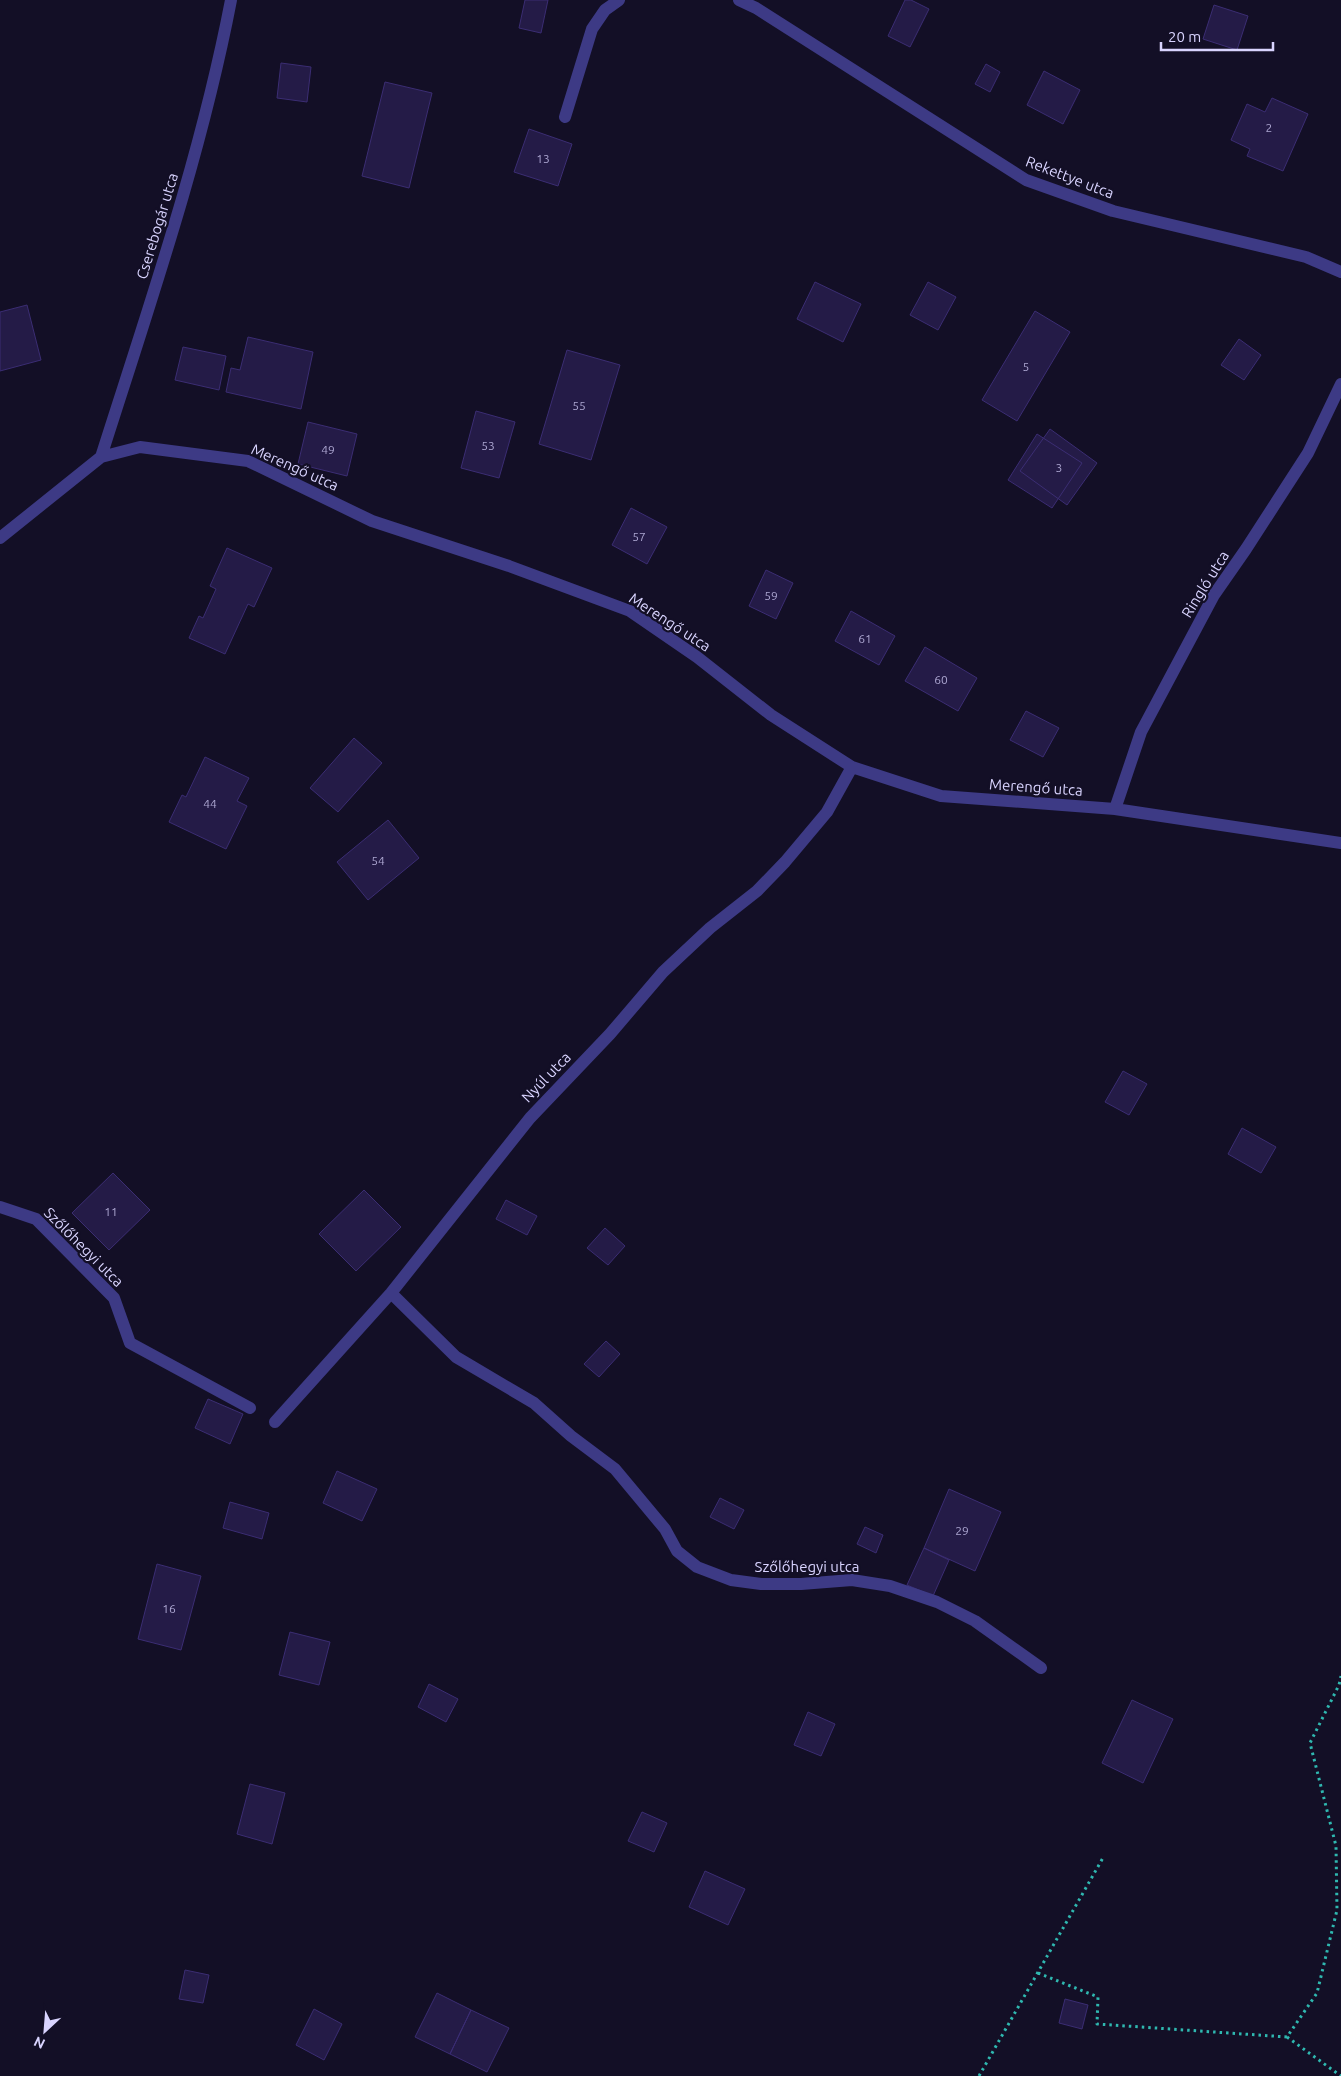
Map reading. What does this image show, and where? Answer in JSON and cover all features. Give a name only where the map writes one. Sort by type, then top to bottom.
[{"type":"street","name":"Cserebogár utca","points":[[101,457],[194,160],[219,60],[231,0]]},
{"type":"street","points":[[565,117],[592,29],[606,10],[619,0]]},
{"type":"street","name":"Rekettye utca","points":[[738,0],[756,8],[1026,180],[1113,211],[1306,257],[1341,272]]},
{"type":"street","name":"Ringló utca","points":[[1115,809],[1141,732],[1214,595],[1308,453],[1341,384]]},
{"type":"street","name":"Merengő utca","points":[[0,538],[101,457],[140,447],[248,461],[372,521],[509,566],[630,611],[696,657],[771,715],[852,767],[941,796],[1115,809],[1341,843]]},
{"type":"street","name":"Nyúl utca","points":[[274,1422],[391,1293],[530,1118],[610,1034],[663,972],[710,928],[757,891],[785,862],[827,812],[852,767]]},
{"type":"street","name":"Szőlőhegyi utca","points":[[0,1207],[36,1219],[114,1298],[130,1343],[250,1408]]},
{"type":"street","name":"Szőlőhegyi utca","points":[[391,1293],[456,1357],[534,1403],[571,1436],[616,1469],[665,1529],[677,1551],[698,1567],[731,1580],[761,1584],[801,1584],[852,1580],[890,1586],[937,1602],[975,1620],[1041,1668]]},
{"type":"path","points":[[1286,2037],[1316,1993],[1337,1910],[1336,1846],[1310,1742],[1339,1685],[1341,1676]]},
{"type":"path","points":[[979,2076],[1104,1856]]},
{"type":"path","points":[[1038,1972],[1098,1997],[1097,2024],[1286,2037],[1341,2076]]},
{"type":"building","points":[[525,0],[548,0],[541,33],[519,28]]},
{"type":"building","points":[[905,0],[911,0],[929,9],[910,47],[888,36]]},
{"type":"building","points":[[1214,5],[1248,16],[1237,50],[1203,39]]},
{"type":"building","points":[[281,63],[311,67],[307,102],[277,98]]},
{"type":"building","points":[[986,64],[1000,72],[990,92],[975,84]]},
{"type":"building","points":[[1044,71],[1080,90],[1063,124],[1027,105]]},
{"type":"building","points":[[385,82],[432,93],[409,188],[362,176]]},
{"type":"building","points":[[1272,98],[1308,114],[1283,171],[1247,156],[1250,149],[1231,140],[1247,104],[1265,112]]},
{"type":"building","points":[[529,129],[572,144],[558,186],[514,172]]},
{"type":"building","points":[[815,282],[861,304],[843,342],[797,319]]},
{"type":"building","points":[[928,282],[956,297],[938,330],[910,315]]},
{"type":"building","points":[[27,305],[41,360],[0,371],[0,312]]},
{"type":"building","points":[[1035,311],[1070,332],[1017,421],[982,400]]},
{"type":"building","points":[[248,337],[313,352],[301,409],[226,392],[231,368],[240,370]]},
{"type":"building","points":[[1239,339],[1261,355],[1244,380],[1221,365]]},
{"type":"building","points":[[183,347],[226,356],[219,390],[175,380]]},
{"type":"building","points":[[567,350],[620,365],[591,460],[539,444]]},
{"type":"building","points":[[476,411],[515,422],[499,478],[461,468]]},
{"type":"building","points":[[308,422],[357,434],[347,476],[298,464]]},
{"type":"building","points":[[1050,429],[1097,463],[1067,505],[1020,471]]},
{"type":"building","points":[[1037,434],[1082,463],[1052,508],[1008,480]]},
{"type":"building","points":[[631,508],[667,527],[647,564],[612,545]]},
{"type":"building","points":[[227,548],[272,568],[254,607],[248,604],[225,654],[189,638],[199,616],[203,618],[216,589],[210,586]]},
{"type":"building","points":[[766,570],[793,583],[776,619],[749,606]]},
{"type":"building","points":[[851,611],[895,636],[879,665],[835,641]]},
{"type":"building","points":[[925,647],[977,678],[958,711],[905,681]]},
{"type":"building","points":[[1026,711],[1059,728],[1043,757],[1010,740]]},
{"type":"building","points":[[354,738],[382,763],[338,812],[310,788]]},
{"type":"building","points":[[205,757],[249,778],[237,801],[247,806],[226,849],[169,822],[182,795],[186,797]]},
{"type":"building","points":[[388,820],[419,858],[368,900],[337,862]]},
{"type":"building","points":[[1123,1071],[1147,1084],[1129,1115],[1105,1102]]},
{"type":"building","points":[[1242,1128],[1276,1147],[1261,1173],[1228,1154]]},
{"type":"building","points":[[113,1173],[150,1210],[109,1250],[72,1213]]},
{"type":"building","points":[[364,1190],[401,1227],[356,1271],[319,1234]]},
{"type":"building","points":[[506,1200],[537,1216],[527,1235],[496,1219]]},
{"type":"building","points":[[605,1228],[625,1246],[608,1265],[587,1248]]},
{"type":"building","points":[[606,1341],[620,1354],[599,1377],[584,1364]]},
{"type":"building","points":[[208,1399],[243,1414],[230,1444],[195,1428]]},
{"type":"building","points":[[337,1471],[377,1489],[362,1521],[323,1503]]},
{"type":"building","points":[[949,1489],[1001,1512],[975,1571],[924,1548]]},
{"type":"building","points":[[720,1498],[744,1510],[734,1529],[710,1517]]},
{"type":"building","points":[[230,1502],[269,1513],[262,1539],[223,1528]]},
{"type":"building","points":[[865,1527],[883,1535],[876,1553],[857,1544]]},
{"type":"building","points":[[924,1548],[949,1560],[933,1596],[907,1585]]},
{"type":"building","points":[[157,1564],[201,1576],[181,1650],[138,1639]]},
{"type":"building","points":[[290,1632],[330,1642],[319,1685],[279,1675]]},
{"type":"building","points":[[429,1684],[458,1699],[446,1722],[418,1707]]},
{"type":"building","points":[[1132,1700],[1173,1719],[1143,1783],[1102,1763]]},
{"type":"building","points":[[808,1712],[835,1724],[821,1756],[794,1745]]},
{"type":"building","points":[[250,1784],[285,1793],[272,1844],[237,1834]]},
{"type":"building","points":[[642,1812],[667,1823],[654,1852],[628,1841]]},
{"type":"building","points":[[705,1871],[745,1889],[728,1925],[689,1907]]},
{"type":"building","points":[[185,1970],[209,1975],[203,2003],[179,1999]]},
{"type":"building","points":[[437,1993],[471,2010],[450,2054],[415,2037]]},
{"type":"building","points":[[1065,1999],[1088,2005],[1082,2029],[1059,2023]]},
{"type":"building","points":[[314,2009],[342,2024],[324,2060],[296,2045]]},
{"type":"building","points":[[471,2010],[509,2028],[487,2072],[450,2054]]}]
